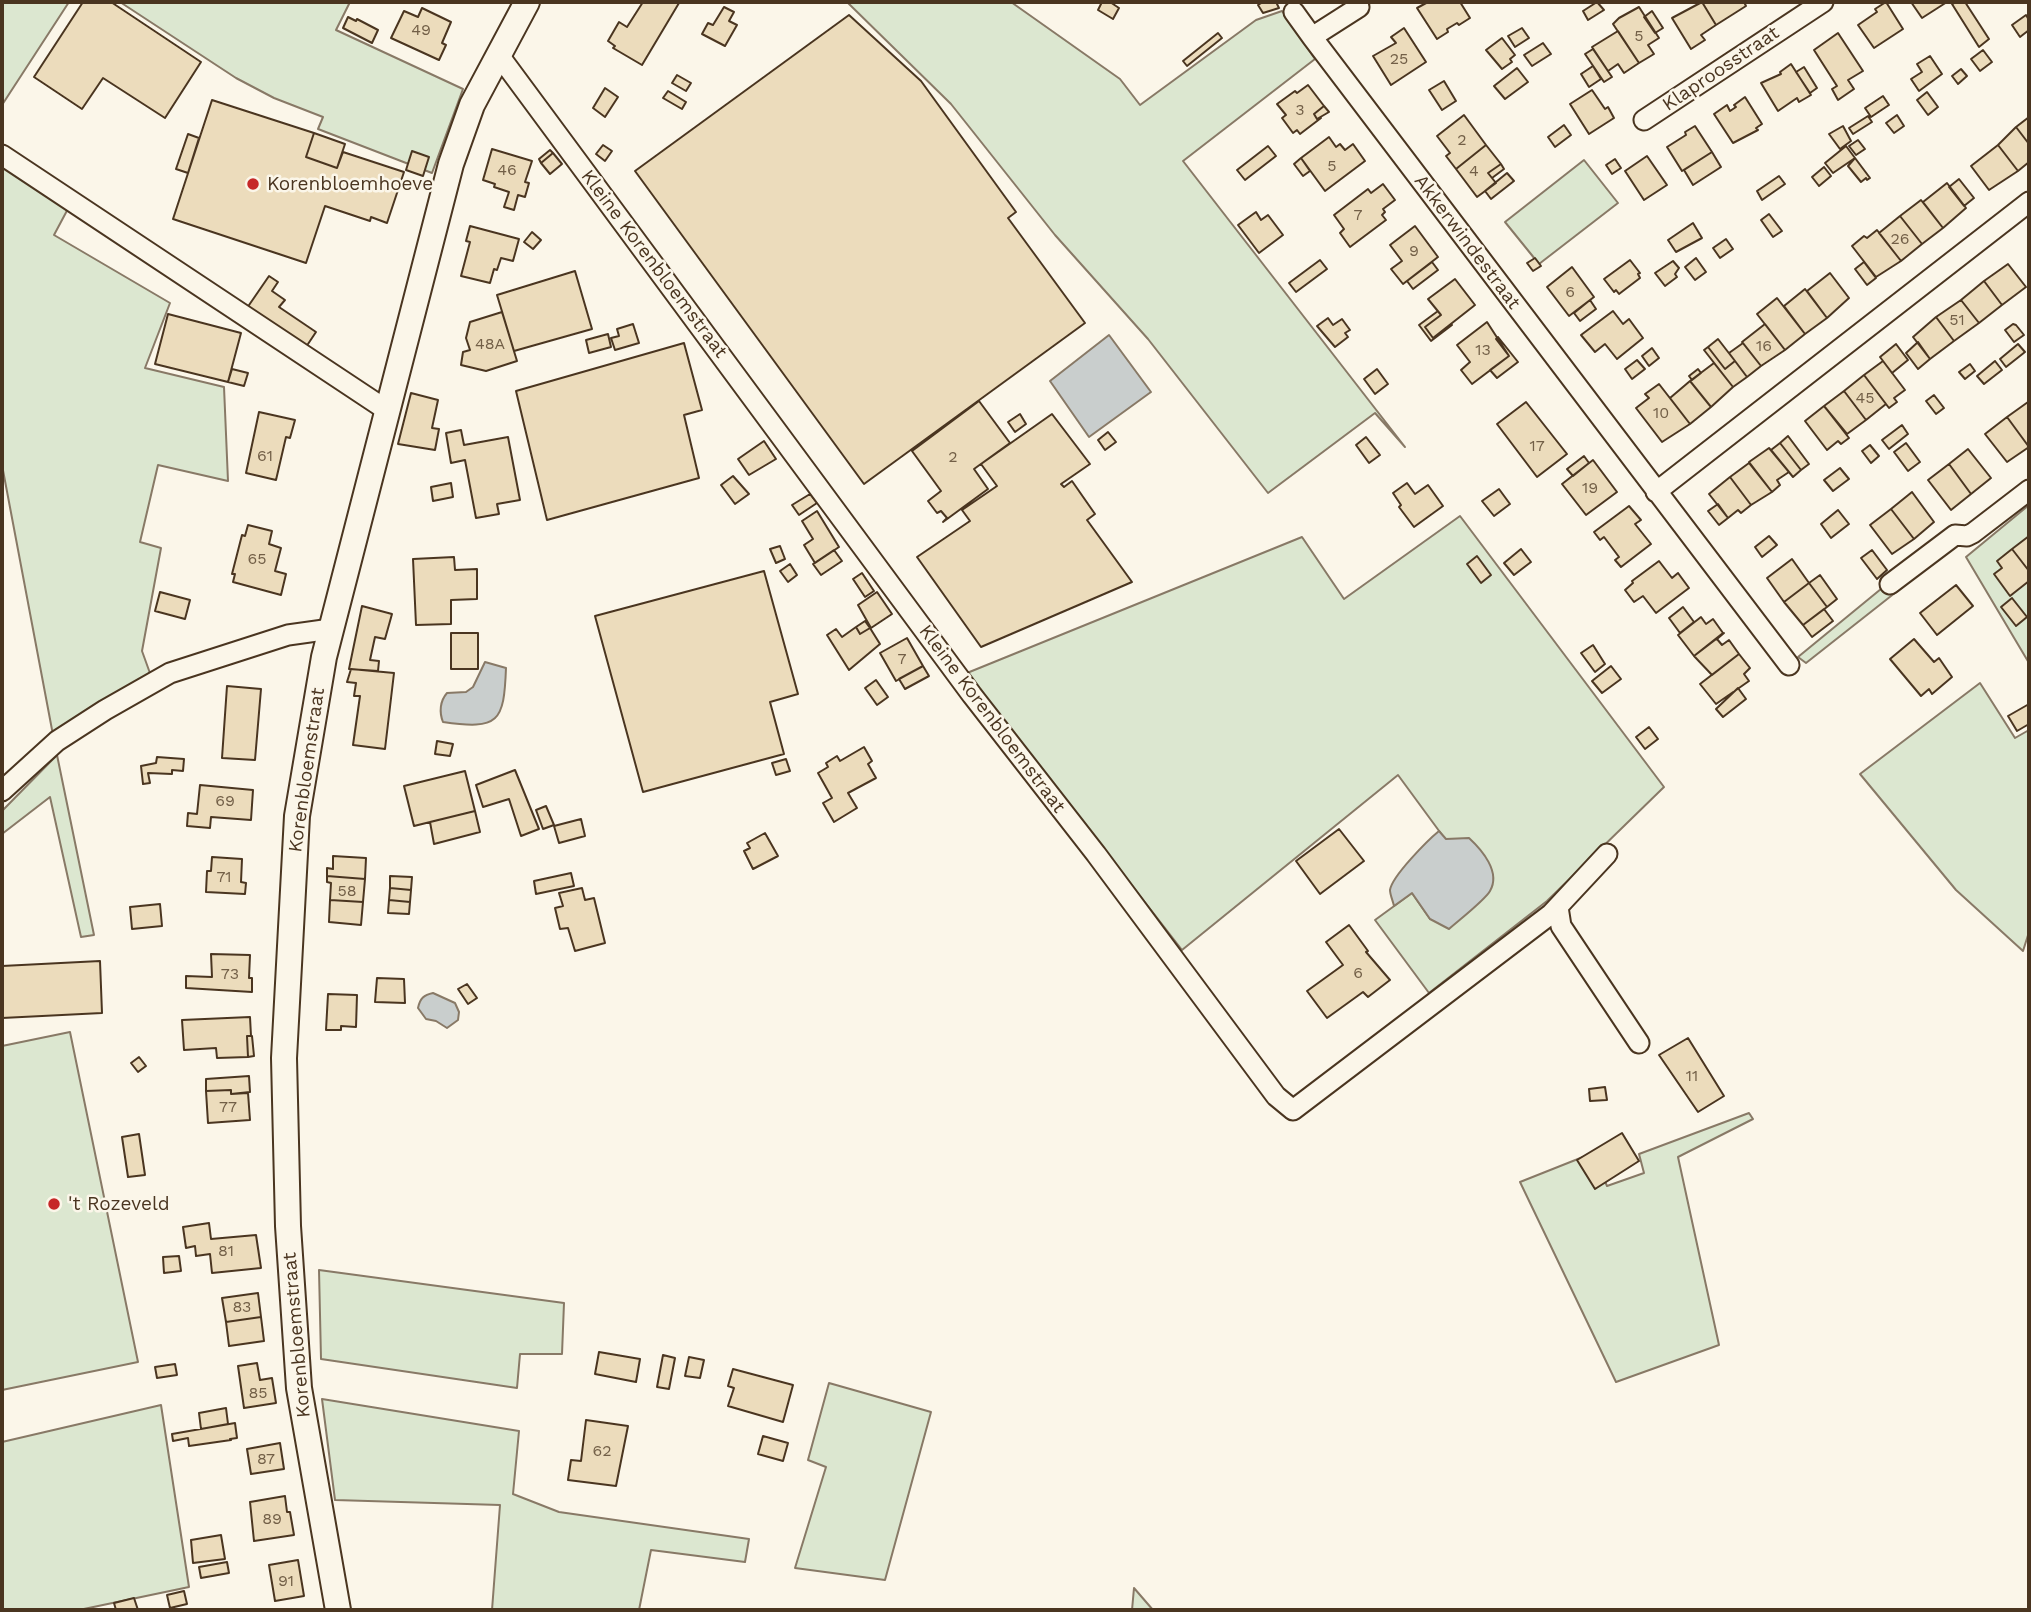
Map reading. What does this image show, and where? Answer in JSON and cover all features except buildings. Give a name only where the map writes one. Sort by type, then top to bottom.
[{"type":"street","name":"Korenbloemstraat","points":[[338,1610],[299,1388],[288,1226],[284,1058],[297,816],[324,657],[451,164],[472,105],[527,2]]},
{"type":"street","name":"Klaproosstraat","points":[[1644,120],[1792,10],[1823,2]]},
{"type":"street","points":[[1312,37],[1361,3]]},
{"type":"street","name":"Akkerwindestraat","points":[[1294,12],[1789,665]]},
{"type":"street","name":"Kleine Korenbloemstraat","points":[[498,54],[972,695],[1111,874],[1276,1096],[1293,1110],[1558,906]]},
{"type":"street","points":[[2,155],[387,411]]},
{"type":"street","points":[[1656,492],[2029,202]]},
{"type":"street","points":[[1889,584],[1955,535],[1967,536],[1973,533],[2029,490]]},
{"type":"street","points":[[2,791],[57,741],[170,673],[288,635],[331,629]]},
{"type":"street","points":[[1607,854],[1558,906],[1561,926],[1639,1043]]},
{"type":"green space","points":[[2,2],[69,2],[2,105]]},
{"type":"green space","points":[[120,2],[350,2],[336,30],[463,89],[432,173],[318,129],[323,117],[274,98],[236,78]]},
{"type":"green space","points":[[847,2],[1011,2],[1120,79],[1140,105],[1256,20],[1282,11],[1315,59],[1183,161],[1405,447],[1375,413],[1268,493],[1148,339],[1055,235],[951,104]]},
{"type":"green space","points":[[1584,160],[1618,203],[1539,264],[1505,222]]},
{"type":"green space","points":[[2,161],[70,205],[54,235],[170,303],[145,368],[224,387],[228,481],[158,465],[140,542],[161,548],[142,651],[151,676],[53,735],[2,465]]},
{"type":"green space","points":[[2029,505],[2029,663],[1966,557]]},
{"type":"green space","points":[[1460,516],[1664,787],[1547,901],[1429,993],[1375,920],[1412,893],[1430,919],[1445,839],[1398,775],[1182,950],[967,673],[1302,537],[1344,599]]},
{"type":"green space","points":[[1898,575],[1905,585],[1806,663],[1798,657]]},
{"type":"green space","points":[[1980,683],[2015,738],[2029,730],[2029,932],[2023,951],[1956,890],[1860,774]]},
{"type":"green space","points":[[57,755],[94,935],[81,937],[50,797],[2,834],[2,811]]},
{"type":"green space","name":"'t Rozeveld","points":[[70,1032],[138,1362],[2,1390],[2,1046]]},
{"type":"green space","points":[[1749,1113],[1753,1119],[1678,1157],[1719,1345],[1616,1382],[1520,1182],[1593,1153],[1607,1186],[1644,1173],[1639,1154]]},
{"type":"green space","points":[[319,1270],[564,1303],[562,1354],[520,1354],[517,1388],[321,1359]]},
{"type":"green space","points":[[829,1383],[931,1412],[885,1580],[795,1568],[826,1467],[808,1460]]},
{"type":"green space","points":[[322,1399],[519,1431],[513,1494],[559,1512],[749,1539],[745,1562],[651,1550],[639,1610],[492,1610],[500,1505],[335,1500]]},
{"type":"green space","points":[[161,1405],[189,1587],[79,1610],[2,1610],[2,1442]]},
{"type":"green space","points":[[1134,1588],[1153,1610],[1132,1610]]},
{"type":"shaded area","points":[[1109,335],[1151,392],[1089,437],[1050,381]]},
{"type":"shaded area","points":[[485,662],[506,668],[500,711],[487,723],[476,725],[443,722],[441,707],[447,693],[466,692],[473,687]]},
{"type":"shaded area","points":[[1439,831],[1446,839],[1469,838],[1484,855],[1493,876],[1493,884],[1487,895],[1449,929],[1430,919],[1412,893],[1394,906],[1390,892],[1403,868]]},
{"type":"shaded area","points":[[433,993],[455,1003],[459,1012],[458,1020],[447,1028],[436,1021],[426,1019],[418,1008],[423,998]]},
{"type":"place","name":"Korenbloemhoeve","points":[[253,184]]},
{"type":"place","name":"'t Rozeveld","points":[[54,1204]]}]
